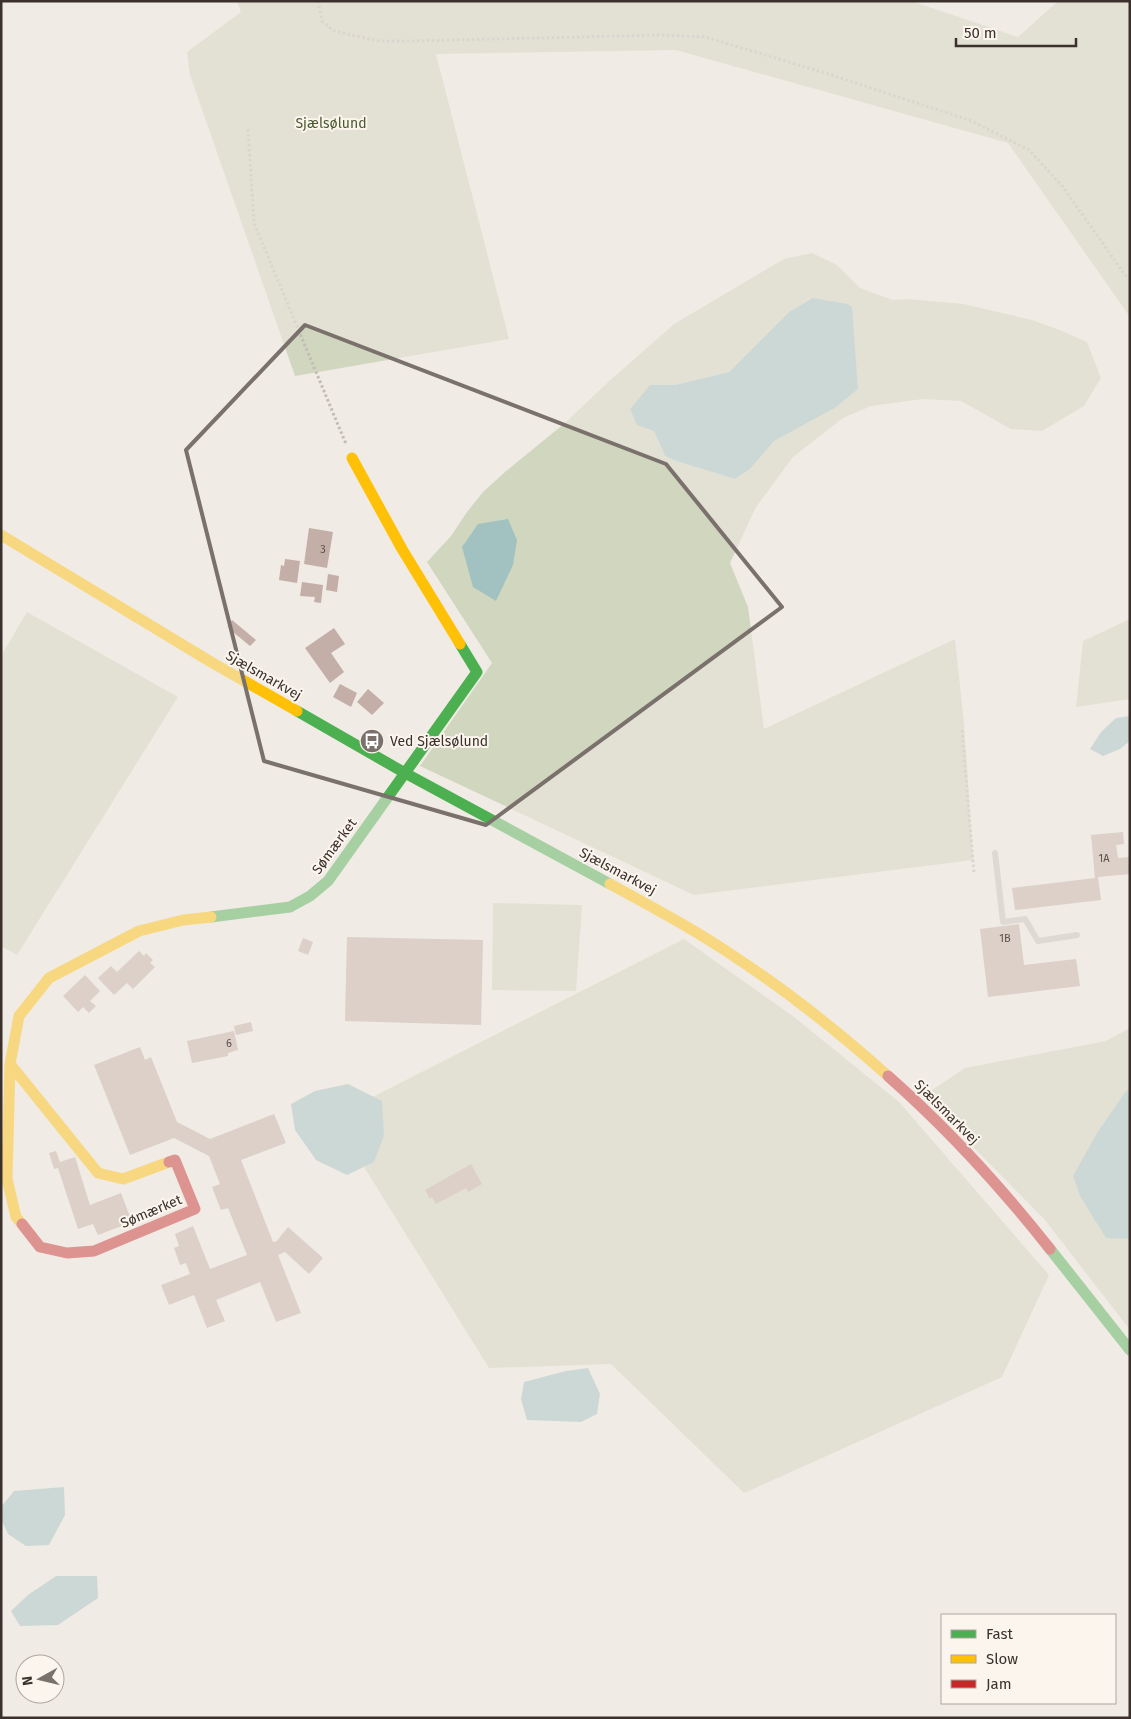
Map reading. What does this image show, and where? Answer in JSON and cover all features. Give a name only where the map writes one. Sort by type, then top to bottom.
[{"type":"street","points":[[352,458],[402,549],[477,672],[405,773]]},
{"type":"street","name":"Sjælsmarkvej","points":[[1,535],[211,662],[405,773],[673,918],[739,959],[837,1031],[906,1091],[955,1140],[1022,1214],[1130,1350]]},
{"type":"street","name":"Sømærket","points":[[10,1064],[98,1173],[124,1179],[175,1160],[195,1209],[94,1251],[67,1253],[40,1247],[16,1217],[7,1179],[10,1064],[19,1016],[50,978],[139,931],[183,920],[290,907],[302,902],[328,881],[405,773]]},
{"type":"lane","points":[[995,853],[1003,922],[1025,919],[1038,941],[1077,936]]},
{"type":"path","points":[[318,1],[322,21],[334,31],[379,41],[661,35],[705,37],[822,72],[972,121],[1029,150],[1063,186],[1130,282]]},
{"type":"path","points":[[248,129],[254,223],[352,458]]},
{"type":"path","points":[[962,730],[974,873]]},
{"type":"highlighted area","points":[[305,325],[666,464],[782,607],[486,825],[264,761],[186,450]]},
{"type":"green space","name":"Sjælsølund","points":[[237,1],[911,1],[1018,37],[1058,1],[1130,1],[1130,317],[1008,143],[676,50],[436,54],[509,339],[295,376],[190,75],[187,52],[241,12]]},
{"type":"green space","points":[[812,253],[837,265],[860,288],[893,300],[907,299],[964,304],[1032,320],[1062,331],[1087,342],[1101,378],[1084,406],[1042,431],[1011,429],[961,401],[923,399],[871,406],[843,418],[793,457],[756,507],[730,563],[748,607],[764,729],[955,639],[964,723],[973,860],[694,895],[420,766],[492,663],[427,562],[451,536],[483,492],[565,423],[674,324],[784,259]],"holes":[[[811,298],[854,347],[858,389],[835,408],[774,441],[750,469],[735,479],[665,456],[654,431],[650,385],[675,385],[729,372],[789,312]]]},
{"type":"green space","points":[[27,612],[178,697],[17,955],[1,946],[1,656]]},
{"type":"green space","points":[[1130,619],[1130,699],[1076,707],[1083,641]]},
{"type":"green space","points":[[493,903],[582,905],[576,991],[492,990]]},
{"type":"green space","points":[[684,939],[794,1017],[899,1102],[1049,1275],[1002,1377],[744,1493],[611,1364],[489,1368],[333,1117]]},
{"type":"green space","points":[[1130,1028],[1130,1330],[1045,1220],[923,1096],[965,1068],[1106,1041]]},
{"type":"water","points":[[812,298],[848,304],[852,307],[858,389],[835,408],[774,441],[750,469],[735,479],[665,456],[654,431],[637,425],[630,409],[650,385],[675,385],[729,372],[789,312]]},
{"type":"water","points":[[508,519],[517,540],[513,565],[496,601],[473,587],[462,547],[478,524]]},
{"type":"water","points":[[1130,716],[1130,741],[1120,749],[1103,756],[1090,749],[1101,732],[1116,718]]},
{"type":"water","points":[[348,1084],[382,1101],[384,1136],[374,1162],[347,1175],[316,1160],[295,1130],[291,1104],[315,1091]]},
{"type":"water","points":[[1130,1090],[1130,1239],[1106,1238],[1080,1196],[1073,1176],[1097,1133],[1126,1091]]},
{"type":"water","points":[[588,1368],[600,1394],[597,1414],[581,1422],[527,1420],[521,1399],[524,1382],[566,1371]]},
{"type":"water","points":[[64,1487],[65,1515],[49,1545],[26,1546],[8,1534],[1,1519],[1,1507],[14,1491]]},
{"type":"water","points":[[56,1576],[97,1576],[98,1598],[58,1625],[20,1626],[11,1611],[28,1595]]},
{"type":"building","points":[[309,528],[333,532],[327,568],[304,564]]},
{"type":"building","points":[[285,559],[300,561],[297,583],[279,580],[281,565],[284,566]]},
{"type":"building","points":[[328,574],[339,576],[337,592],[326,590]]},
{"type":"building","points":[[302,582],[323,585],[321,603],[314,602],[315,597],[300,596]]},
{"type":"building","points":[[232,620],[256,640],[250,646],[227,627]]},
{"type":"building","points":[[334,628],[345,644],[331,653],[344,672],[330,683],[305,648]]},
{"type":"building","points":[[340,684],[357,693],[351,707],[333,697]]},
{"type":"building","points":[[368,689],[384,703],[372,715],[357,702]]},
{"type":"building","points":[[1123,832],[1124,844],[1116,845],[1118,858],[1130,857],[1130,874],[1098,877],[1101,900],[1015,910],[1012,888],[1095,878],[1091,835]]},
{"type":"building","points":[[1019,924],[1024,965],[1076,959],[1080,986],[988,997],[980,929]]},
{"type":"building","points":[[347,937],[483,940],[481,1025],[345,1021]]},
{"type":"building","points":[[303,938],[313,942],[308,955],[298,951]]},
{"type":"building","points":[[139,951],[144,956],[146,953],[153,960],[150,963],[155,967],[133,989],[127,983],[114,995],[98,978],[111,966],[117,972]]},
{"type":"building","points":[[85,975],[100,991],[90,1001],[96,1006],[89,1013],[83,1007],[78,1012],[63,996]]},
{"type":"building","points":[[251,1022],[253,1031],[236,1035],[234,1026]]},
{"type":"building","points":[[234,1031],[238,1050],[228,1053],[228,1056],[192,1063],[187,1041]]},
{"type":"building","points":[[140,1047],[145,1060],[151,1057],[177,1122],[210,1139],[274,1114],[286,1143],[241,1160],[273,1242],[277,1241],[288,1227],[323,1258],[309,1274],[285,1252],[278,1255],[301,1313],[276,1322],[260,1282],[216,1300],[225,1321],[207,1328],[194,1295],[169,1305],[161,1285],[190,1274],[186,1263],[180,1265],[174,1248],[179,1246],[175,1234],[193,1226],[210,1269],[247,1255],[228,1208],[221,1210],[212,1187],[220,1184],[209,1156],[174,1138],[130,1155],[94,1065]]},
{"type":"building","points":[[56,1151],[60,1162],[75,1157],[90,1205],[121,1193],[132,1222],[98,1235],[93,1224],[78,1229],[58,1168],[54,1169],[49,1153]]},
{"type":"building","points":[[471,1164],[482,1184],[468,1192],[466,1188],[436,1204],[432,1197],[430,1199],[425,1190]]},
{"type":"traffic: fast","points":[[211,917],[290,907],[310,896],[328,881],[477,672],[460,644]]},
{"type":"traffic: fast","points":[[297,711],[405,773],[610,884]]},
{"type":"traffic: fast","points":[[1050,1249],[1130,1350]]},
{"type":"traffic: slow","points":[[352,458],[402,549],[460,644]]},
{"type":"traffic: slow","points":[[1,535],[211,662],[297,711]]},
{"type":"traffic: slow","points":[[610,884],[691,929],[758,972],[815,1015],[888,1076]]},
{"type":"traffic: slow","points":[[22,1224],[16,1217],[7,1179],[10,1064],[19,1016],[49,978],[139,931],[183,920],[211,917]]},
{"type":"traffic: slow","points":[[10,1064],[98,1173],[123,1179],[169,1162]]},
{"type":"traffic: jam","points":[[888,1076],[973,1159],[1050,1249]]},
{"type":"traffic: jam","points":[[22,1224],[40,1247],[67,1253],[94,1251],[195,1209],[175,1160],[169,1162]]},
{"type":"place","name":"Ved Sjælsølund","points":[[372,741]]}]
